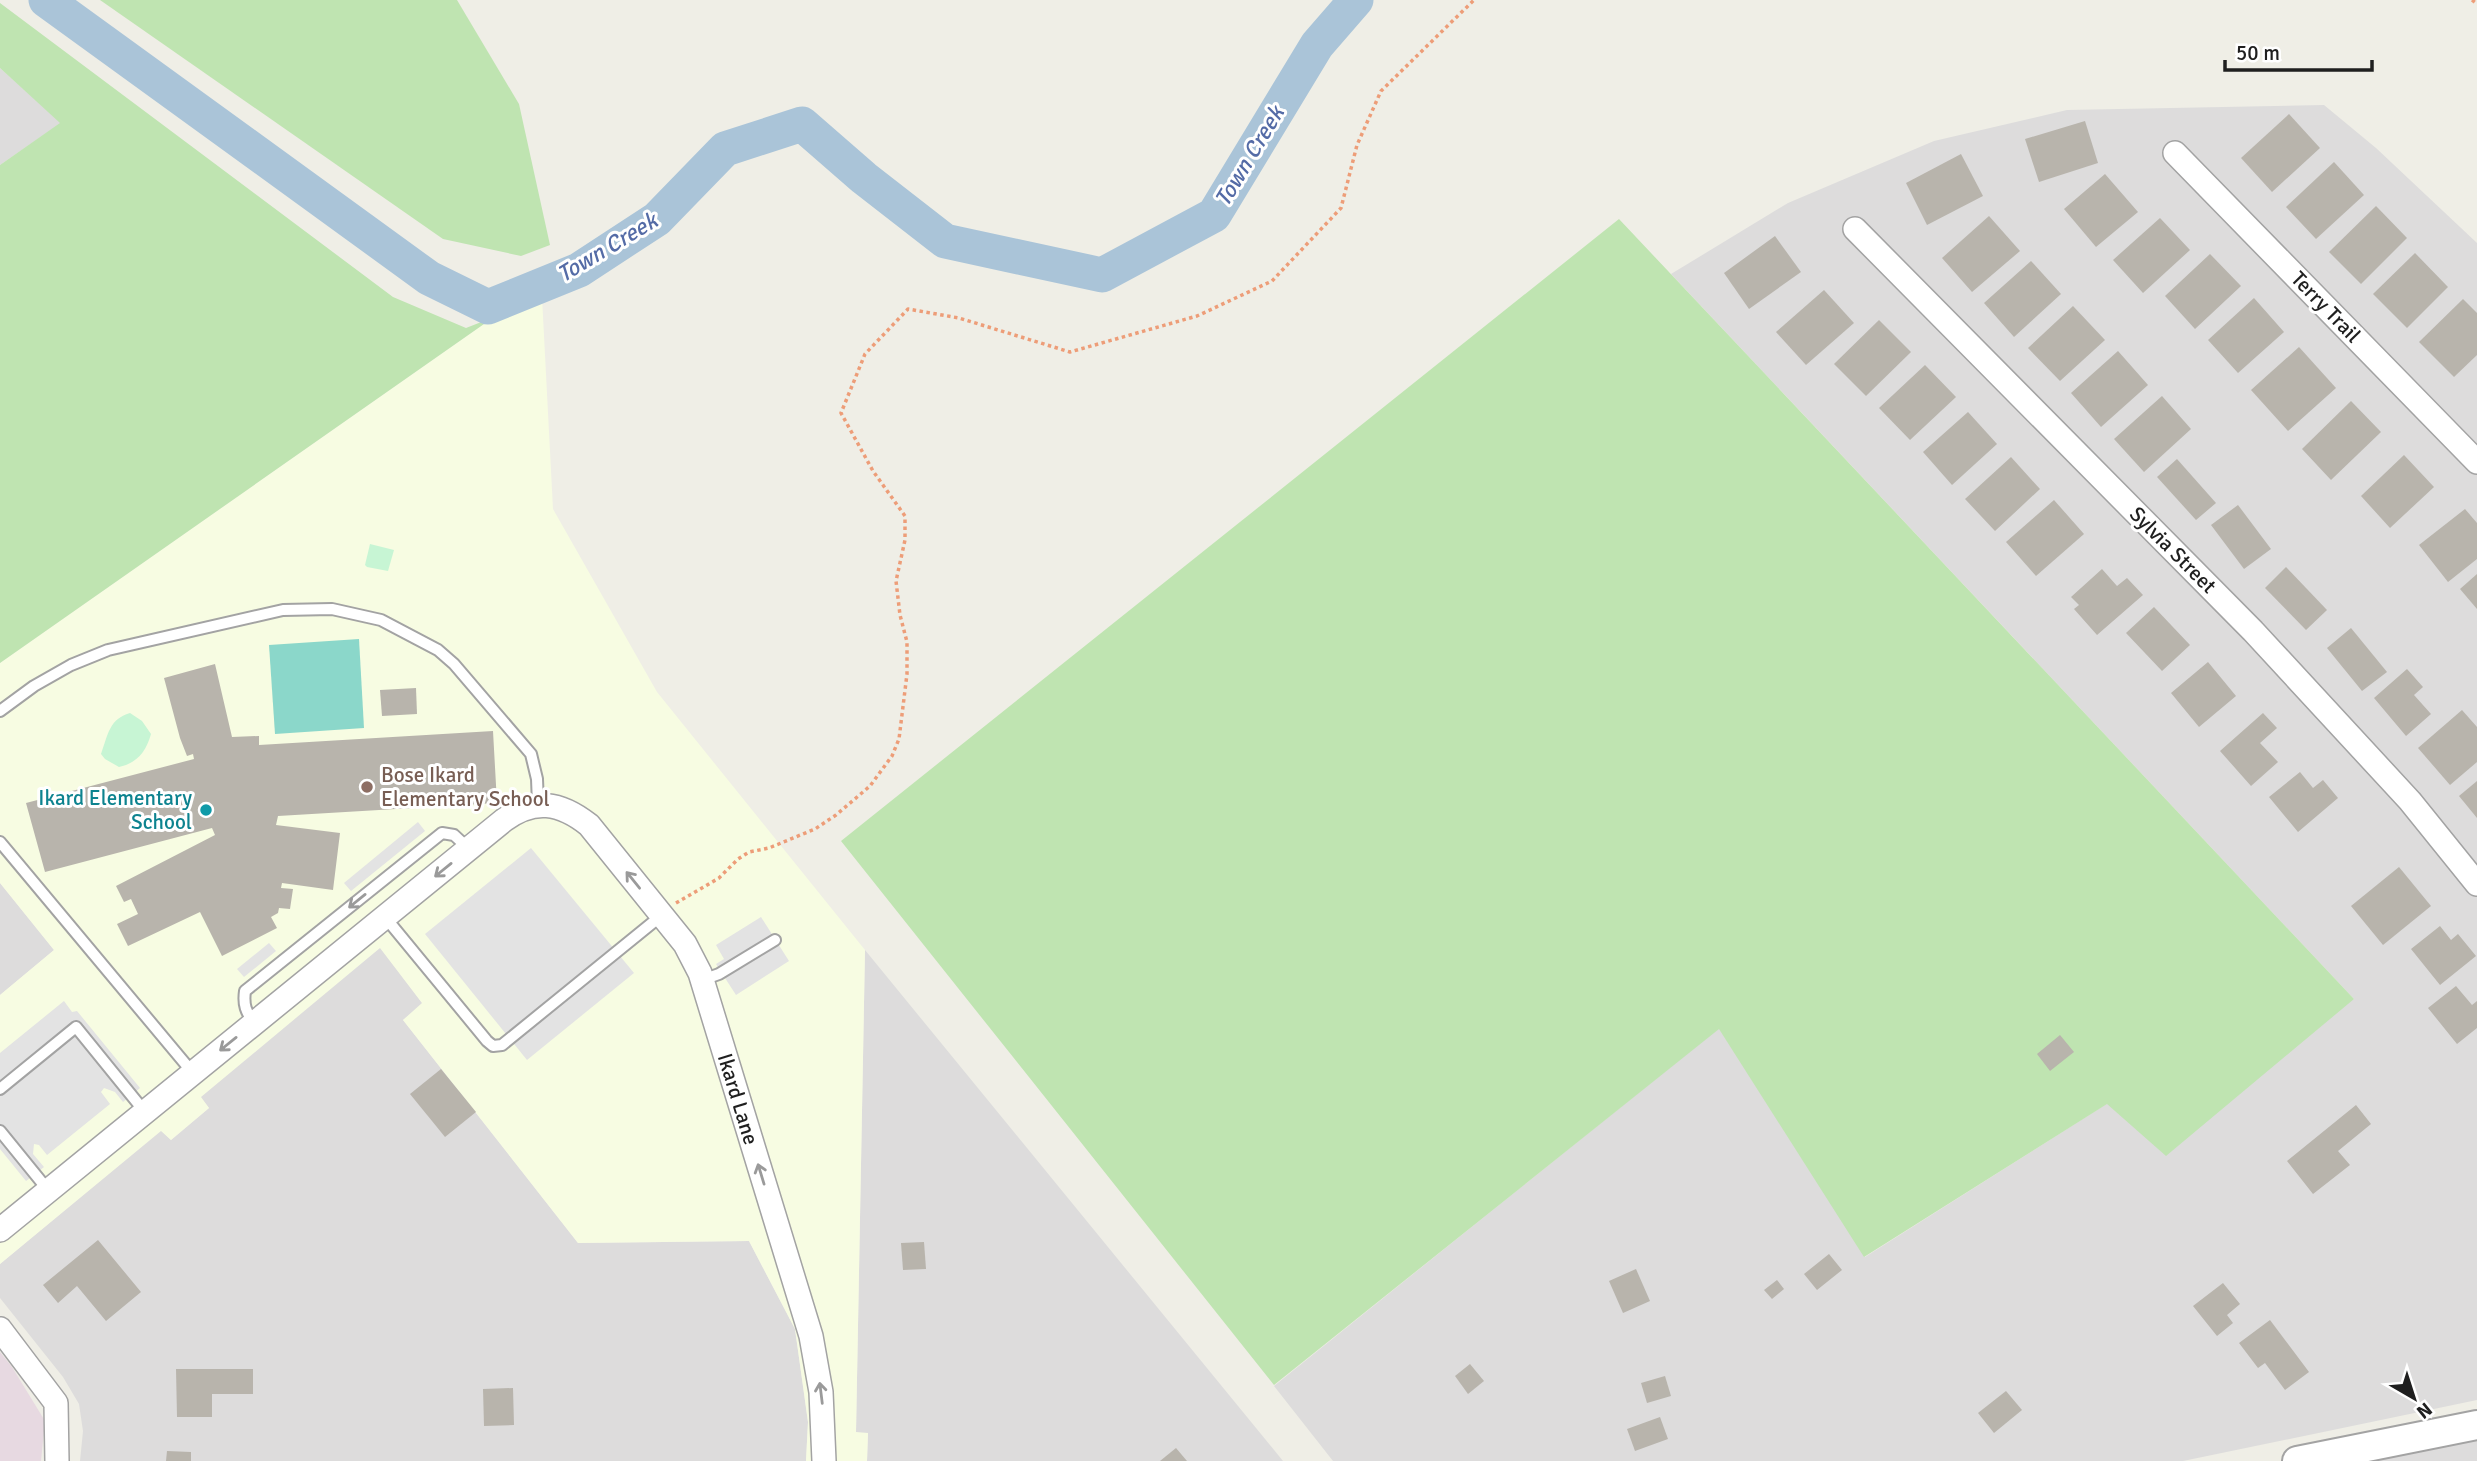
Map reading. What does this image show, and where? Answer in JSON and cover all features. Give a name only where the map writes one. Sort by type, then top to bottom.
[{"type":"street","name":"Terry Trail","points":[[2175,153],[2477,461]]},
{"type":"street","name":"Sylvia Street","points":[[1855,229],[2253,631],[2410,800],[2477,884]]},
{"type":"street","name":"Ikard Lane","points":[[538,804],[575,814],[589,825],[685,944],[702,980],[811,1336],[821,1392],[824,1461]]},
{"type":"street","points":[[0,1230],[519,809],[538,804]]},
{"type":"street","points":[[0,1329],[56,1403],[57,1461]]},
{"type":"street","points":[[2297,1461],[2477,1425]]},
{"type":"lane","points":[[0,711],[34,686],[71,665],[108,650],[283,610],[332,609],[381,620],[438,650],[454,664],[531,754],[537,779],[538,804]]},
{"type":"lane","points":[[254,1023],[243,1003],[246,991],[435,838],[442,833],[454,835],[469,849]]},
{"type":"lane","points":[[0,842],[192,1073]]},
{"type":"lane","points":[[385,917],[493,1046],[502,1045],[662,915]]},
{"type":"lane","points":[[702,980],[719,974],[775,940]]},
{"type":"lane","points":[[0,1089],[76,1027],[145,1112]]},
{"type":"lane","points":[[0,1131],[48,1191]]},
{"type":"path","points":[[662,915],[675,904],[719,878],[749,852],[769,848],[815,829],[870,786],[892,756],[898,739],[907,674],[907,642],[896,581],[905,540],[905,516],[873,471],[841,413],[865,354],[908,309],[959,318],[1070,352],[1197,316],[1272,281],[1341,208],[1357,145],[1381,91],[1475,0]]},
{"type":"path","points":[[2472,0],[2477,4]]},
{"type":"shaded area","points":[[0,68],[61,123],[0,165]]},
{"type":"shaded area","points":[[2324,105],[2376,148],[2477,243],[2477,1400],[2183,1461],[1333,1461],[1274,1386],[1719,1028],[1865,1257],[2108,1103],[2354,999],[1671,274],[1788,203],[1934,141],[2067,110]]},
{"type":"shaded area","name":"Bose Ikard Elementary School","points":[[542,297],[553,509],[657,692],[865,950],[856,1432],[868,1433],[867,1461],[806,1461],[808,1422],[795,1329],[749,1241],[578,1243],[403,1020],[422,1003],[380,948],[201,1097],[209,1108],[171,1140],[161,1131],[0,1264],[0,995],[54,950],[0,883],[0,663],[494,317]]},
{"type":"shaded area","points":[[359,639],[364,728],[275,734],[269,645]]},
{"type":"shaded area","points":[[418,822],[425,831],[351,891],[344,883]]},
{"type":"shaded area","points":[[531,848],[634,973],[527,1060],[425,934]]},
{"type":"shaded area","points":[[0,883],[54,950],[0,995]]},
{"type":"shaded area","points":[[761,917],[789,961],[736,995],[716,964],[724,959],[716,945]]},
{"type":"shaded area","points":[[269,943],[276,951],[244,977],[237,969]]},
{"type":"shaded area","points":[[380,947],[423,1004],[403,1020],[578,1243],[749,1241],[795,1329],[808,1422],[806,1461],[80,1461],[83,1431],[79,1404],[63,1377],[0,1298],[0,1264],[161,1130],[171,1140],[209,1108],[200,1097]]},
{"type":"shaded area","points":[[865,950],[1283,1461],[867,1461],[868,1433],[856,1433]]},
{"type":"shaded area","points":[[64,1001],[72,1012],[77,1011],[140,1088],[123,1102],[115,1092],[104,1088],[101,1092],[110,1104],[47,1155],[39,1145],[34,1144],[33,1154],[44,1167],[26,1181],[0,1149],[0,1053]]},
{"type":"shaded area","points":[[0,1352],[45,1421],[41,1461],[0,1461]]},
{"type":"shaded area","points":[[2477,1440],[2477,1461],[2358,1461]]},
{"type":"green space","points":[[100,0],[457,0],[519,104],[550,245],[521,256],[443,239]]},
{"type":"green space","points":[[0,3],[393,297],[466,328],[494,317],[0,663],[0,165],[60,123],[0,68]]},
{"type":"green space","points":[[1619,219],[2354,999],[2166,1156],[2107,1104],[1864,1257],[1719,1029],[1274,1385],[841,841]]},
{"type":"green space","points":[[370,544],[394,550],[388,571],[365,565]]},
{"type":"green space","points":[[130,713],[142,721],[151,734],[140,756],[119,767],[101,754],[113,724]]},
{"type":"building","points":[[2289,114],[2320,148],[2272,192],[2241,158]]},
{"type":"building","points":[[2085,121],[2098,163],[2039,182],[2025,139]]},
{"type":"building","points":[[1961,154],[1983,196],[1927,225],[1906,183]]},
{"type":"building","points":[[2334,162],[2364,195],[2316,239],[2286,207]]},
{"type":"building","points":[[2105,174],[2138,212],[2096,247],[2064,209]]},
{"type":"building","points":[[2376,206],[2407,238],[2361,284],[2329,252]]},
{"type":"building","points":[[1989,216],[2020,251],[1972,292],[1942,258]]},
{"type":"building","points":[[2160,218],[2190,250],[2143,293],[2113,260]]},
{"type":"building","points":[[1775,236],[1801,272],[1749,309],[1724,273]]},
{"type":"building","points":[[2415,253],[2448,287],[2407,328],[2373,294]]},
{"type":"building","points":[[2210,254],[2241,286],[2195,329],[2165,296]]},
{"type":"building","points":[[2031,261],[2061,294],[2014,337],[1984,303]]},
{"type":"building","points":[[1824,290],[1854,323],[1806,365],[1776,332]]},
{"type":"building","points":[[2254,298],[2284,332],[2238,373],[2208,340]]},
{"type":"building","points":[[2463,299],[2477,313],[2477,355],[2454,377],[2419,342]]},
{"type":"building","points":[[2073,306],[2105,340],[2060,381],[2028,348]]},
{"type":"building","points":[[1879,320],[1911,352],[1866,396],[1834,364]]},
{"type":"building","points":[[2299,347],[2336,388],[2288,431],[2251,390]]},
{"type":"building","points":[[2118,351],[2148,385],[2101,427],[2071,393]]},
{"type":"building","points":[[1925,365],[1956,397],[1910,440],[1879,408]]},
{"type":"building","points":[[2162,396],[2191,429],[2144,472],[2114,439]]},
{"type":"building","points":[[2351,401],[2381,432],[2331,480],[2302,449]]},
{"type":"building","points":[[1968,412],[1997,444],[1952,485],[1923,452]]},
{"type":"building","points":[[2404,455],[2434,487],[2390,528],[2361,496]]},
{"type":"building","points":[[2011,457],[2040,489],[1995,531],[1965,499]]},
{"type":"building","points":[[2177,459],[2216,503],[2196,520],[2157,477]]},
{"type":"building","points":[[2054,500],[2084,534],[2036,576],[2006,542]]},
{"type":"building","points":[[2238,505],[2271,549],[2244,569],[2211,525]]},
{"type":"building","points":[[2465,509],[2477,523],[2477,559],[2448,582],[2419,545]]},
{"type":"building","points":[[2286,567],[2327,610],[2306,630],[2265,588]]},
{"type":"building","points":[[2102,569],[2117,586],[2127,578],[2143,595],[2097,635],[2074,609],[2079,605],[2071,597]]},
{"type":"building","points":[[2477,574],[2477,609],[2460,589]]},
{"type":"building","points":[[2154,607],[2190,645],[2162,671],[2126,633]]},
{"type":"building","points":[[2351,628],[2387,672],[2362,691],[2327,648]]},
{"type":"building","points":[[2208,662],[2236,696],[2199,727],[2171,693]]},
{"type":"building","name":"Ikard Elementary School","points":[[215,664],[232,737],[259,736],[259,745],[493,731],[497,803],[278,816],[276,825],[340,833],[333,890],[282,883],[281,888],[293,889],[290,909],[279,908],[278,913],[271,917],[277,928],[222,956],[200,912],[128,946],[117,924],[138,914],[131,899],[124,902],[116,886],[215,835],[212,828],[45,872],[26,803],[194,759],[193,754],[187,756],[180,738],[164,678]]},
{"type":"building","points":[[2407,669],[2423,687],[2414,695],[2431,714],[2406,736],[2374,698]]},
{"type":"building","points":[[416,688],[417,714],[382,716],[380,690]]},
{"type":"building","points":[[2462,710],[2477,727],[2477,762],[2450,785],[2418,748]]},
{"type":"building","points":[[2263,713],[2277,728],[2260,743],[2278,762],[2251,786],[2220,751]]},
{"type":"building","points":[[2300,772],[2313,788],[2323,780],[2338,798],[2298,832],[2269,797]]},
{"type":"building","points":[[2477,781],[2477,818],[2459,796]]},
{"type":"building","points":[[2399,867],[2431,906],[2383,945],[2351,906]]},
{"type":"building","points":[[2440,926],[2451,940],[2458,934],[2476,956],[2440,985],[2411,949]]},
{"type":"building","points":[[2456,986],[2472,1005],[2477,1001],[2477,1028],[2457,1044],[2428,1008]]},
{"type":"building","points":[[2060,1035],[2074,1052],[2050,1071],[2037,1054]]},
{"type":"building","points":[[441,1069],[476,1112],[445,1137],[410,1094]]},
{"type":"building","points":[[2356,1105],[2371,1124],[2338,1151],[2350,1165],[2313,1194],[2287,1161]]},
{"type":"building","points":[[98,1240],[141,1292],[106,1321],[77,1286],[58,1303],[43,1285]]},
{"type":"building","points":[[924,1242],[926,1269],[903,1270],[901,1243]]},
{"type":"building","points":[[1829,1254],[1842,1270],[1817,1290],[1804,1274]]},
{"type":"building","points":[[1636,1269],[1650,1301],[1623,1313],[1609,1281]]},
{"type":"building","points":[[1777,1280],[1784,1289],[1772,1299],[1764,1290]]},
{"type":"building","points":[[2223,1283],[2240,1304],[2227,1315],[2233,1323],[2217,1336],[2193,1306]]},
{"type":"building","points":[[2270,1320],[2309,1372],[2285,1390],[2265,1363],[2258,1368],[2239,1343]]},
{"type":"building","points":[[1470,1364],[1484,1381],[1468,1394],[1455,1376]]},
{"type":"building","points":[[176,1369],[253,1369],[253,1394],[212,1394],[212,1417],[177,1417]]},
{"type":"building","points":[[1665,1376],[1671,1396],[1647,1403],[1641,1383]]},
{"type":"building","points":[[513,1388],[514,1425],[484,1426],[483,1389]]},
{"type":"building","points":[[2006,1391],[2022,1410],[1994,1433],[1978,1413]]},
{"type":"building","points":[[1660,1417],[1668,1439],[1635,1451],[1627,1429]]},
{"type":"building","points":[[1176,1448],[1187,1461],[1160,1461]]},
{"type":"building","points":[[167,1451],[191,1452],[191,1461],[166,1461]]},
{"type":"waterway","name":"Town Creek","points":[[46,0],[429,278],[488,307],[579,270],[657,219],[725,149],[802,124],[864,178],[945,241],[1102,275],[1214,215],[1317,45],[1356,0]]},
{"type":"place","name":"Bose Ikard Elementary School","points":[[367,787]]},
{"type":"place","name":"Ikard Elementary School","points":[[206,810]]}]
